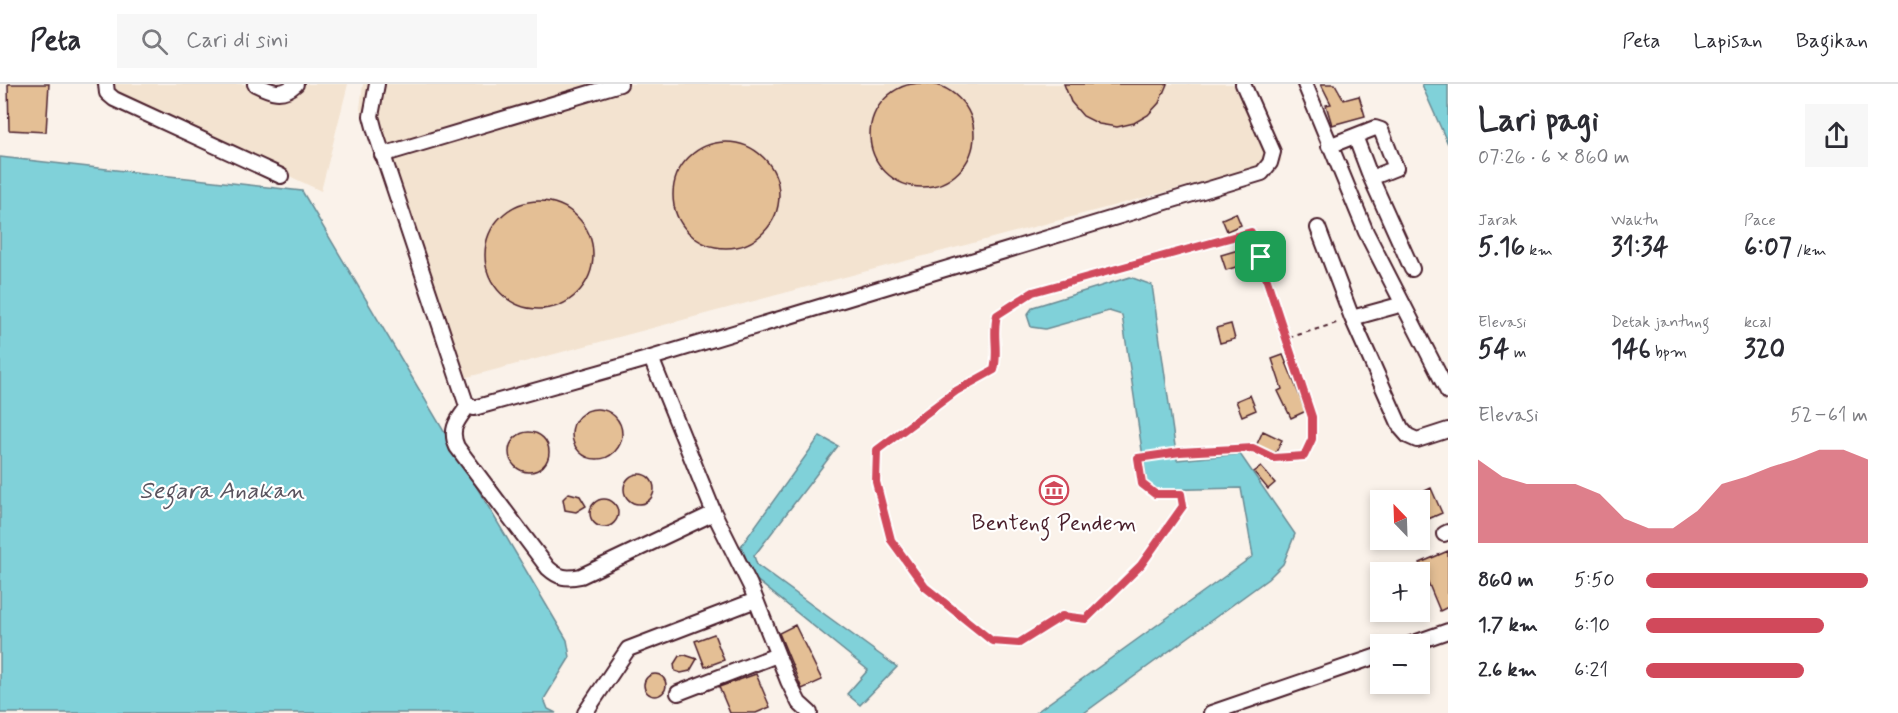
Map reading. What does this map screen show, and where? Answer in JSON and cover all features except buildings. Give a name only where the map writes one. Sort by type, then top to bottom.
[{"type":"street","points":[[106,84],[107,93],[114,99],[281,176]]},
{"type":"street","points":[[255,84],[272,93],[281,93],[296,84]]},
{"type":"street","points":[[377,84],[371,116],[382,155],[468,406]]},
{"type":"street","points":[[382,155],[620,84]]},
{"type":"street","points":[[468,406],[474,408],[651,358],[1262,173],[1270,163],[1273,152],[1243,84]]},
{"type":"street","points":[[1305,84],[1366,232],[1448,392]]},
{"type":"street","points":[[1329,146],[1379,129],[1396,163],[1394,170],[1371,178]]},
{"type":"street","points":[[1355,136],[1371,178],[1412,269]]},
{"type":"street","points":[[1318,228],[1352,318],[1401,428],[1408,436],[1417,440],[1448,430]]},
{"type":"street","points":[[1352,318],[1403,304]]},
{"type":"street","points":[[651,358],[714,513],[756,600],[797,708],[810,713]]},
{"type":"street","points":[[468,406],[454,425],[452,437],[457,447],[556,576],[567,578],[581,576],[714,513]]},
{"type":"street","points":[[585,713],[628,649],[756,600]]},
{"type":"street","points":[[1430,637],[1448,631]]},
{"type":"street","points":[[678,693],[777,656]]},
{"type":"street","points":[[1210,713],[1370,657]]},
{"type":"path","points":[[1251,232],[1288,338],[1312,417],[1312,439],[1304,456],[1274,458],[1253,448],[1180,452],[1138,458],[1142,484],[1155,494],[1181,494],[1183,506],[1161,541],[1141,565],[1086,619],[1062,616],[1019,643],[992,641],[925,587],[891,540],[876,482],[877,450],[956,391],[994,370],[999,354],[992,332],[997,315],[1033,292],[1251,232]]},
{"type":"path","points":[[1288,338],[1352,318]]},
{"type":"shaded area","points":[[94,84],[348,84],[321,191]]},
{"type":"shaded area","points":[[363,84],[1253,84],[1282,161],[460,379],[412,237],[360,109]]},
{"type":"water","points":[[1422,84],[1448,84],[1448,144],[1424,90]]},
{"type":"water","name":"Segara Anakan","points":[[0,157],[302,191],[567,640],[570,657],[544,699],[548,709],[556,713],[0,713]]},
{"type":"water","points":[[1130,277],[1152,285],[1177,460],[1240,454],[1295,534],[1283,564],[1268,579],[1084,713],[1035,713],[1253,556],[1241,488],[1156,490],[1147,484],[1122,315],[1109,311],[1045,329],[1031,327],[1027,315],[1033,307]]},
{"type":"water","points":[[820,436],[838,446],[754,556],[757,565],[897,667],[860,705],[847,694],[868,670],[754,578],[741,546]]},
{"type":"place","name":"Benteng Pendem","points":[[1054,490]]},
{"type":"route","points":[[1251,232],[1261,257],[1312,417],[1312,439],[1304,456],[1274,458],[1253,448],[1224,448],[1138,458],[1142,484],[1155,494],[1181,494],[1183,506],[1161,541],[1141,565],[1086,619],[1062,616],[1019,643],[992,641],[925,587],[891,540],[876,482],[877,450],[956,391],[994,370],[999,354],[992,332],[997,315],[1033,292],[1251,232]]}]
